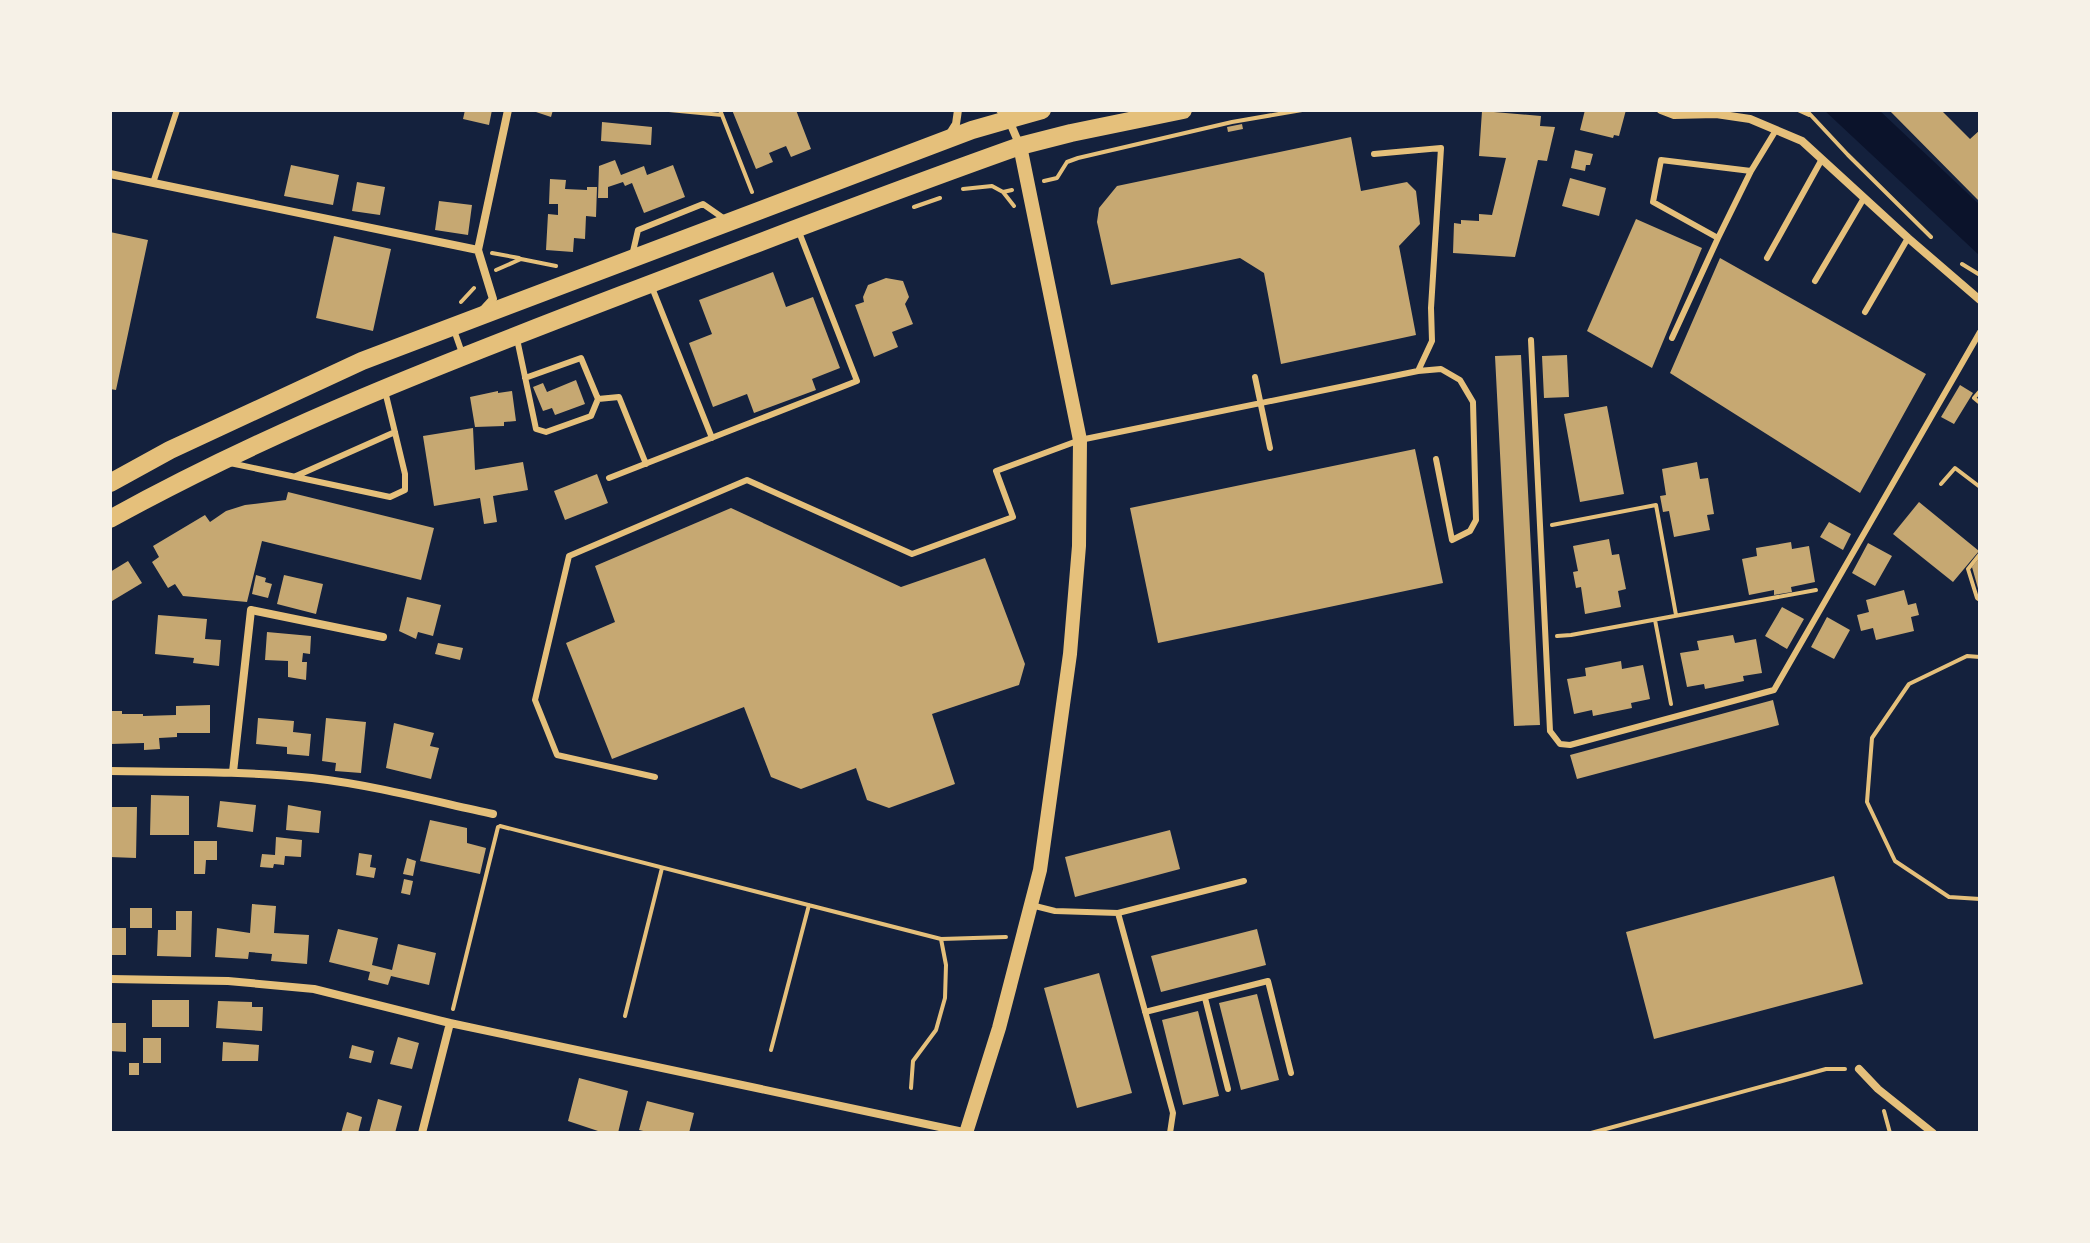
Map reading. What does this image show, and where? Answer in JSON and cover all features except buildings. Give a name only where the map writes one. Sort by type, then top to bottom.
[{"type":"main road","points":[[112,481],[231,420],[362,361],[945,141],[1004,114],[1042,110]]},
{"type":"main road","points":[[110,519],[245,450],[385,388],[650,284],[1020,146],[1183,110]]},
{"type":"main road","points":[[231,420],[245,450]]},
{"type":"street","points":[[477,317],[493,299],[478,250],[508,110]]},
{"type":"street","points":[[945,141],[956,124],[958,110]]},
{"type":"street","points":[[1661,110],[1674,115],[1716,114],[1750,119],[1802,141],[1980,300]]},
{"type":"street","points":[[110,979],[228,981],[314,989],[450,1023],[967,1133],[999,1028],[1040,870],[1070,654],[1079,546],[1080,440],[1020,146],[1004,114]]},
{"type":"street","points":[[110,174],[478,250]]},
{"type":"street","points":[[233,772],[251,610],[383,637]]},
{"type":"street","points":[[110,771],[233,772],[314,778],[493,814]]},
{"type":"street","points":[[422,1133],[450,1023]]},
{"type":"street","points":[[1859,1069],[1878,1089],[1933,1133]]},
{"type":"lane","points":[[153,183],[177,110]]},
{"type":"lane","points":[[1672,338],[1751,171],[1776,130]]},
{"type":"lane","points":[[1374,154],[1441,148],[1431,308],[1432,341],[1418,371]]},
{"type":"lane","points":[[1767,258],[1822,159]]},
{"type":"lane","points":[[1718,238],[1653,202],[1661,160],[1751,171]]},
{"type":"lane","points":[[1815,281],[1864,198]]},
{"type":"lane","points":[[631,259],[638,230],[703,204],[729,222]]},
{"type":"lane","points":[[609,478],[857,381],[798,229]]},
{"type":"lane","points":[[1865,312],[1908,238]]},
{"type":"lane","points":[[650,284],[712,438]]},
{"type":"lane","points":[[453,326],[463,357]]},
{"type":"lane","points":[[1531,340],[1550,731],[1560,744],[1570,745],[1774,690],[1980,332]]},
{"type":"lane","points":[[516,336],[525,378],[536,429],[546,432],[591,416],[598,399],[581,358],[525,378]]},
{"type":"lane","points":[[655,777],[557,755],[535,700],[569,556],[747,480],[912,554],[1013,517],[996,471],[1080,440],[1418,371],[1441,369],[1460,380],[1473,402],[1476,520],[1470,531],[1452,540],[1436,459]]},
{"type":"lane","points":[[1255,377],[1270,448]]},
{"type":"lane","points":[[221,462],[390,497],[405,490],[405,474],[385,388]]},
{"type":"lane","points":[[598,399],[619,397],[646,464]]},
{"type":"lane","points":[[293,477],[395,432]]},
{"type":"lane","points":[[1031,905],[1055,911],[1118,913],[1244,881]]},
{"type":"lane","points":[[1118,913],[1173,1113],[1170,1133]]},
{"type":"lane","points":[[1145,1012],[1268,981],[1291,1073]]},
{"type":"lane","points":[[1205,998],[1228,1089]]},
{"type":"path","points":[[669,110],[721,113],[754,198]]},
{"type":"path","points":[[1057,178],[1067,162],[1078,158],[1232,122],[1302,110]]},
{"type":"path","points":[[1798,110],[1811,116]]},
{"type":"path","points":[[1806,110],[1932,238]]},
{"type":"path","points":[[912,208],[965,188],[992,186],[1003,192],[1015,208]]},
{"type":"path","points":[[478,250],[521,259]]},
{"type":"path","points":[[1955,259],[1980,275]]},
{"type":"path","points":[[1980,391],[1974,398],[1980,403]]},
{"type":"path","points":[[1941,484],[1955,468],[1980,487]]},
{"type":"path","points":[[1540,527],[1656,505],[1676,615]]},
{"type":"path","points":[[1980,554],[1968,569],[1980,600]]},
{"type":"path","points":[[1545,636],[1571,635],[1834,586]]},
{"type":"path","points":[[1655,620],[1674,717]]},
{"type":"path","points":[[1980,657],[1967,656],[1909,684],[1872,738],[1867,802],[1895,861],[1949,897],[1980,899]]},
{"type":"path","points":[[450,1023],[498,826],[941,939],[1009,937]]},
{"type":"path","points":[[625,1016],[662,868]]},
{"type":"path","points":[[771,1050],[809,905]]},
{"type":"path","points":[[911,1088],[913,1061],[936,1030],[945,998],[946,965],[941,939]]},
{"type":"path","points":[[1591,1133],[1826,1069],[1859,1069]]},
{"type":"water","points":[[1824,110],[1879,110],[1980,205],[1980,256]]}]
